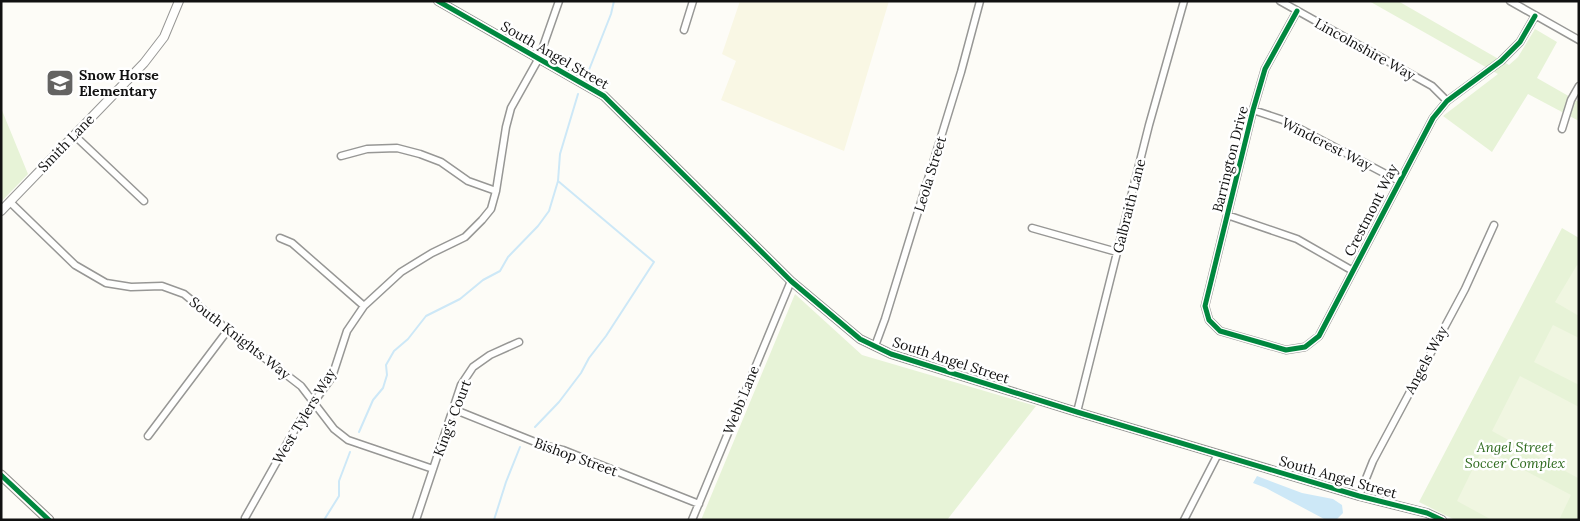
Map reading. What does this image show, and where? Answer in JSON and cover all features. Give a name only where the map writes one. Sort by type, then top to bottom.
[{"type":"main road","points":[[1,474],[50,520]]},
{"type":"street","name":"Smith Lane","points":[[1,211],[144,63],[164,37],[179,1]]},
{"type":"street","name":"South Angel Street","points":[[438,1],[604,96],[791,280],[860,339],[891,354],[1077,412],[1359,496],[1427,513],[1442,520]]},
{"type":"street","name":"West Tylers Way","points":[[245,518],[298,424],[332,377],[347,331],[364,306],[401,272],[432,253],[465,237],[490,209],[496,191],[511,108],[539,58],[559,1]]},
{"type":"street","points":[[684,30],[694,1]]},
{"type":"street","name":"Leola Street","points":[[875,346],[962,72],[980,1]]},
{"type":"street","name":"Galbraith Lane","points":[[1077,412],[1149,125],[1184,1]]},
{"type":"street","name":"Lincolnshire Way","points":[[1280,1],[1432,86],[1447,101]]},
{"type":"street","points":[[1510,1],[1579,40]]},
{"type":"street","name":"Barrington Drive","points":[[1209,320],[1205,306],[1265,69],[1297,11]]},
{"type":"street","name":"Crestmont Way","points":[[1209,320],[1220,331],[1286,350],[1304,347],[1319,336],[1432,118],[1447,101],[1501,61],[1514,49],[1536,16]]},
{"type":"street","points":[[1562,129],[1571,100],[1579,86]]},
{"type":"street","name":"Windcrest Way","points":[[1254,110],[1283,120],[1399,181]]},
{"type":"street","points":[[74,135],[144,201]]},
{"type":"street","points":[[341,156],[367,149],[397,148],[441,162],[468,181],[496,191]]},
{"type":"street","name":"South Knights Way","points":[[10,202],[75,265],[106,283],[131,287],[162,286],[184,294],[301,386],[334,429],[348,440],[433,469]]},
{"type":"street","points":[[1227,215],[1297,239],[1352,270]]},
{"type":"street","name":"Angels Way","points":[[1359,496],[1372,461],[1465,289],[1494,225]]},
{"type":"street","points":[[1032,228],[1117,252]]},
{"type":"street","points":[[280,238],[292,243],[364,306]]},
{"type":"street","name":"Webb Lane","points":[[692,520],[791,280]]},
{"type":"street","points":[[148,436],[228,330]]},
{"type":"street","name":"King's Court","points":[[416,520],[461,385],[473,366],[490,355],[519,342]]},
{"type":"street","name":"Bishop Street","points":[[453,410],[540,444],[564,450],[699,504]]},
{"type":"street","points":[[1184,520],[1218,454]]},
{"type":"shaded area","points":[[740,1],[889,1],[844,151],[721,100],[736,61],[722,54]]},
{"type":"green space","points":[[1369,1],[1398,1],[1509,65],[1518,57],[1535,29],[1557,42],[1537,78],[1579,102],[1579,121],[1528,94],[1492,152],[1443,116],[1498,74]]},
{"type":"green space","points":[[1,108],[28,174],[1,202]]},
{"type":"green space","name":"Angel Street Soccer Complex","points":[[1562,228],[1579,238],[1579,520],[1455,520],[1419,502]]},
{"type":"green space","points":[[1577,265],[1579,266],[1579,316],[1555,302]]},
{"type":"green space","points":[[795,294],[862,355],[1036,406],[947,520],[701,520]]},
{"type":"green space","points":[[1553,325],[1579,338],[1579,385],[1534,362]]},
{"type":"green space","points":[[1520,376],[1579,407],[1578,478],[1492,431]]},
{"type":"green space","points":[[1483,448],[1571,495],[1559,520],[1492,520],[1457,501]]},
{"type":"water","points":[[1257,476],[1302,493],[1333,499],[1342,505],[1343,513],[1337,519],[1326,520],[1253,483]]},
{"type":"waterway","points":[[587,75],[611,14],[614,1]]},
{"type":"waterway","points":[[359,432],[373,400],[383,388],[387,375],[386,365],[394,351],[408,339],[426,316],[460,299],[483,280],[500,271],[508,257],[538,226],[549,211],[558,181],[560,154],[578,94]]},
{"type":"waterway","points":[[535,427],[559,402],[581,373],[589,358],[606,336],[654,262],[558,181]]},
{"type":"waterway","points":[[494,520],[520,447]]},
{"type":"waterway","points":[[324,520],[339,496],[339,481],[350,452]]},
{"type":"cycle path","points":[[438,1],[604,96],[791,281],[860,339],[891,354],[1077,412],[1359,496],[1427,513],[1442,520]]},
{"type":"cycle path","points":[[1297,11],[1265,69],[1253,110],[1205,306],[1209,320],[1220,331],[1286,350],[1305,347],[1319,336],[1433,118],[1447,101],[1501,61],[1520,42],[1535,16]]},
{"type":"cycle path","points":[[1,475],[49,520]]},
{"type":"place","name":"Snow Horse Elementary","points":[[60,83]]}]
